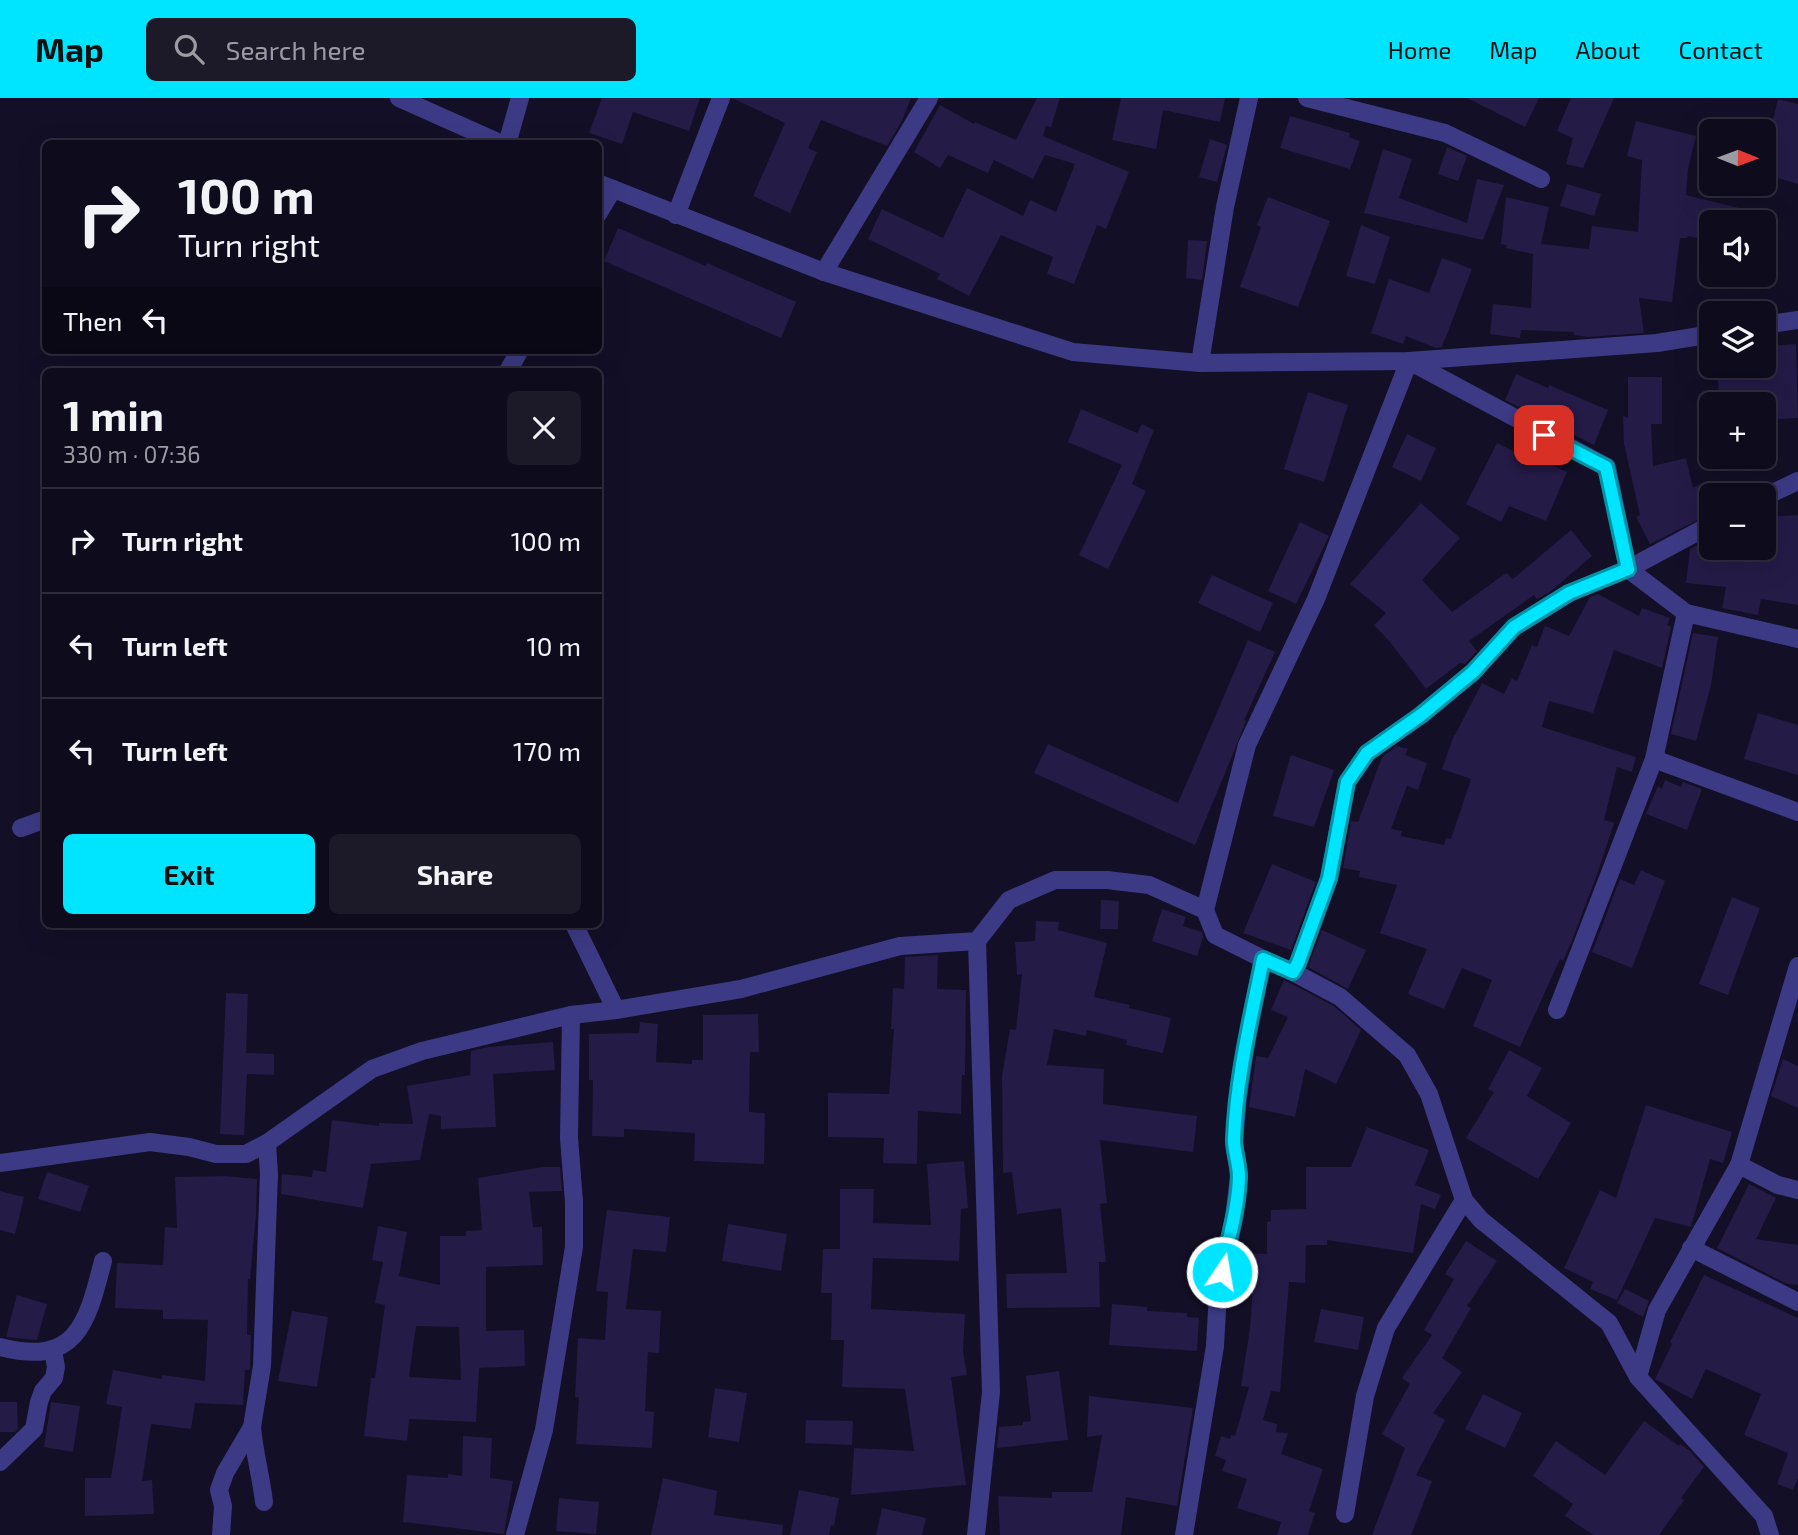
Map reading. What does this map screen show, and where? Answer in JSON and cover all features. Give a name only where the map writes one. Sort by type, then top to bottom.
[{"type":"street","points":[[399,98],[496,140]]},
{"type":"street","points":[[506,140],[520,98]]},
{"type":"street","points":[[676,215],[721,98]]},
{"type":"street","points":[[824,272],[929,98]]},
{"type":"street","points":[[1200,363],[1225,207],[1249,98]]},
{"type":"street","points":[[1307,98],[1444,133],[1541,179]]},
{"type":"street","points":[[606,186],[824,272],[1073,352],[1200,363],[1409,361],[1657,343],[1699,336]]},
{"type":"street","points":[[1776,324],[1798,320]]},
{"type":"street","points":[[1409,361],[1606,467],[1628,569],[1686,613],[1798,639]]},
{"type":"street","points":[[1409,361],[1315,599],[1247,745],[1205,910],[1215,935],[1340,997],[1407,1055],[1429,1094],[1464,1200],[1481,1220],[1609,1323],[1638,1377],[1764,1516],[1770,1535]]},
{"type":"street","points":[[1776,491],[1798,481]]},
{"type":"street","points":[[1293,972],[1329,878],[1347,782],[1367,753],[1421,715],[1473,672],[1514,627],[1569,593],[1628,569],[1699,531]]},
{"type":"street","points":[[1557,1010],[1654,759],[1686,613]]},
{"type":"street","points":[[1654,759],[1798,812]]},
{"type":"street","points":[[21,828],[42,820]]},
{"type":"street","points":[[976,1535],[991,1392],[977,941],[1009,900],[1055,880],[1107,880],[1149,886],[1205,910]]},
{"type":"street","points":[[576,928],[616,1010]]},
{"type":"street","points":[[0,1163],[150,1142],[216,1154],[246,1154],[267,1143],[372,1069],[422,1051],[572,1015],[741,989],[900,946],[977,941]]},
{"type":"street","points":[[1184,1535],[1216,1346],[1218,1292],[1234,1219],[1239,1175],[1234,1142],[1238,1097],[1263,959]]},
{"type":"street","points":[[1638,1377],[1657,1310],[1738,1165],[1798,966]]},
{"type":"street","points":[[515,1535],[544,1430],[574,1247],[569,1138],[572,1015]]},
{"type":"street","points":[[264,1502],[260,1471],[253,1447],[252,1427],[262,1366],[269,1174],[267,1143]]},
{"type":"street","points":[[1738,1165],[1778,1185],[1798,1190]]},
{"type":"street","points":[[1345,1514],[1365,1396],[1386,1328],[1464,1200]]},
{"type":"street","points":[[1691,1248],[1798,1301]]},
{"type":"street","points":[[0,1347],[23,1353],[53,1350],[73,1336],[90,1312],[103,1261]]},
{"type":"street","points":[[0,1462],[34,1429],[43,1391],[54,1378],[53,1350]]},
{"type":"street","points":[[221,1535],[223,1506],[219,1490],[225,1473],[252,1427]]},
{"type":"building","points":[[602,98],[700,98],[689,131],[633,112],[622,144],[589,133]]},
{"type":"building","points":[[732,98],[911,98],[902,121],[887,146],[821,120],[808,148],[817,152],[790,213],[753,196],[785,123]]},
{"type":"building","points":[[1037,98],[1060,98],[1051,127],[1046,126],[1043,136],[1129,172],[1106,229],[1097,225],[1074,284],[1047,274],[1053,257],[1001,235],[969,296],[937,279],[940,274],[868,239],[882,209],[943,238],[967,188],[1023,216],[1030,200],[1056,212],[1075,164],[1045,155],[1033,179],[994,160],[988,173],[948,155],[940,168],[914,152],[940,105],[974,124],[975,122],[1016,140]]},
{"type":"building","points":[[1121,98],[1225,98],[1220,122],[1163,110],[1156,149],[1112,140]]},
{"type":"building","points":[[1467,98],[1539,98],[1525,127]]},
{"type":"building","points":[[1571,98],[1614,98],[1583,168],[1566,164],[1573,138],[1557,131]]},
{"type":"building","points":[[1778,99],[1798,104],[1798,184],[1776,178],[1776,119],[1773,119]]},
{"type":"building","points":[[1290,116],[1350,133],[1349,137],[1360,141],[1350,169],[1280,148]]},
{"type":"building","points":[[1636,121],[1696,136],[1688,169],[1686,195],[1739,208],[1699,210],[1699,238],[1688,236],[1680,238],[1672,302],[1639,298],[1644,333],[1588,337],[1574,335],[1574,332],[1521,330],[1520,338],[1490,334],[1493,304],[1531,308],[1533,254],[1506,248],[1507,245],[1501,244],[1506,197],[1549,207],[1541,244],[1589,249],[1592,226],[1638,232],[1642,160],[1627,156]]},
{"type":"building","points":[[1210,139],[1227,145],[1217,182],[1199,177]]},
{"type":"building","points":[[1447,147],[1467,156],[1458,181],[1438,174]]},
{"type":"building","points":[[1383,149],[1412,159],[1399,198],[1467,223],[1477,179],[1504,185],[1483,240],[1364,213]]},
{"type":"building","points":[[1567,184],[1601,194],[1594,216],[1560,206]]},
{"type":"building","points":[[1268,197],[1330,221],[1298,307],[1240,287],[1261,227],[1257,225]]},
{"type":"building","points":[[1361,225],[1390,237],[1375,284],[1346,276]]},
{"type":"building","points":[[618,228],[796,302],[781,338],[604,261]]},
{"type":"building","points":[[1188,240],[1207,241],[1202,280],[1186,278]]},
{"type":"building","points":[[1442,258],[1472,269],[1442,347],[1436,348],[1406,336],[1403,344],[1371,333],[1389,279],[1429,293]]},
{"type":"building","points":[[1796,344],[1798,418],[1776,419],[1776,392],[1719,392],[1718,378],[1776,378],[1776,345]]},
{"type":"building","points":[[1516,374],[1608,410],[1594,445],[1505,400]]},
{"type":"building","points":[[1628,377],[1662,377],[1662,424],[1651,424],[1653,466],[1686,458],[1693,488],[1699,485],[1699,520],[1650,544],[1636,517],[1640,515],[1624,444],[1623,416],[1628,418]]},
{"type":"building","points":[[1308,392],[1348,405],[1324,482],[1284,469]]},
{"type":"building","points":[[1081,409],[1137,433],[1142,424],[1154,430],[1132,484],[1146,491],[1108,569],[1079,555],[1122,465],[1068,442]]},
{"type":"building","points":[[1407,434],[1436,448],[1421,481],[1392,467]]},
{"type":"building","points":[[1497,443],[1540,464],[1541,460],[1567,472],[1546,521],[1509,506],[1501,522],[1466,504]]},
{"type":"building","points":[[1421,503],[1460,538],[1422,580],[1452,612],[1506,573],[1513,579],[1571,530],[1592,556],[1550,592],[1537,599],[1534,595],[1469,641],[1477,651],[1465,664],[1460,663],[1426,689],[1374,625],[1386,613],[1350,584]]},
{"type":"building","points":[[1798,515],[1798,605],[1761,599],[1758,615],[1722,608],[1726,587],[1686,583],[1690,549],[1699,544],[1699,560],[1776,560],[1776,516]]},
{"type":"building","points":[[1300,522],[1329,536],[1296,604],[1268,591]]},
{"type":"building","points":[[1212,575],[1273,603],[1260,632],[1198,603]]},
{"type":"building","points":[[1598,594],[1639,616],[1642,608],[1670,618],[1667,625],[1671,627],[1662,668],[1614,650],[1593,713],[1549,701],[1542,727],[1636,757],[1632,772],[1617,767],[1604,820],[1614,823],[1598,872],[1563,961],[1560,959],[1520,1047],[1473,1026],[1492,980],[1462,968],[1444,1009],[1408,994],[1427,949],[1380,933],[1397,885],[1359,877],[1360,871],[1343,868],[1351,821],[1358,822],[1382,757],[1397,746],[1408,749],[1405,755],[1427,763],[1418,790],[1407,786],[1391,829],[1402,831],[1401,836],[1444,845],[1446,838],[1451,839],[1471,779],[1442,769],[1454,735],[1482,683],[1504,694],[1512,678],[1517,681],[1532,645],[1537,647],[1545,626],[1569,636],[1590,597]]},
{"type":"building","points":[[1693,633],[1718,637],[1711,685],[1696,741],[1671,734]]},
{"type":"building","points":[[1248,640],[1275,652],[1244,720],[1246,721],[1195,845],[1034,773],[1048,744],[1178,803]]},
{"type":"building","points":[[1758,713],[1798,725],[1798,775],[1744,759]]},
{"type":"building","points":[[1291,755],[1334,770],[1314,827],[1273,816]]},
{"type":"building","points":[[1665,780],[1681,787],[1683,782],[1702,789],[1687,830],[1646,814],[1658,786],[1662,789]]},
{"type":"building","points":[[1272,864],[1316,882],[1291,950],[1243,933]]},
{"type":"building","points":[[1641,870],[1665,881],[1632,968],[1592,952],[1620,879],[1634,885]]},
{"type":"building","points":[[1732,897],[1760,908],[1728,995],[1699,984]]},
{"type":"building","points":[[1101,900],[1119,901],[1118,929],[1100,929]]},
{"type":"building","points":[[1162,909],[1186,917],[1183,926],[1202,932],[1197,956],[1152,941]]},
{"type":"building","points":[[1036,921],[1059,922],[1058,930],[1107,943],[1094,997],[1171,1018],[1163,1053],[1126,1045],[1127,1040],[1087,1030],[1086,1036],[1054,1029],[1047,1065],[1104,1069],[1103,1104],[1197,1116],[1193,1152],[1100,1140],[1107,1203],[1100,1204],[1106,1262],[1099,1262],[1100,1307],[1007,1308],[1006,1274],[1067,1273],[1061,1208],[1017,1214],[1012,1172],[1003,1173],[1002,1076],[1010,1029],[1016,1030],[1022,974],[1017,975],[1015,942],[1035,941]]},
{"type":"building","points":[[1322,930],[1366,950],[1348,989],[1308,967]]},
{"type":"building","points":[[938,955],[937,989],[966,990],[965,1075],[962,1075],[961,1114],[918,1111],[917,1164],[883,1163],[884,1138],[828,1137],[828,1093],[889,1094],[894,1029],[891,1029],[893,988],[904,989],[905,957]]},
{"type":"building","points":[[1284,980],[1334,1006],[1361,1030],[1336,1084],[1305,1069],[1295,1117],[1249,1107],[1256,1056],[1268,1058],[1288,1017],[1271,1010]]},
{"type":"building","points":[[226,993],[248,994],[246,1053],[274,1054],[274,1075],[247,1074],[244,1135],[220,1134]]},
{"type":"building","points":[[758,1014],[759,1052],[750,1052],[749,1112],[765,1113],[764,1164],[694,1161],[695,1133],[624,1129],[624,1137],[592,1136],[593,1080],[589,1080],[589,1034],[639,1033],[640,1022],[658,1024],[656,1062],[692,1064],[692,1060],[703,1060],[703,1015]]},
{"type":"building","points":[[553,1042],[555,1070],[493,1074],[496,1127],[441,1129],[441,1116],[429,1114],[420,1160],[371,1164],[363,1208],[281,1194],[282,1174],[312,1177],[313,1170],[326,1172],[332,1120],[379,1126],[379,1123],[413,1124],[407,1086],[470,1075],[471,1051],[488,1047]]},
{"type":"building","points":[[1509,1050],[1542,1068],[1527,1096],[1571,1123],[1538,1179],[1466,1138],[1494,1092],[1488,1089]]},
{"type":"building","points":[[1783,1059],[1798,1066],[1798,1108],[1771,1096]]},
{"type":"building","points":[[1646,1105],[1732,1132],[1723,1163],[1710,1159],[1691,1227],[1655,1218],[1617,1300],[1590,1289],[1593,1282],[1564,1268],[1600,1190],[1616,1198]]},
{"type":"building","points":[[1367,1127],[1429,1150],[1415,1185],[1441,1195],[1435,1209],[1421,1204],[1413,1253],[1327,1240],[1327,1245],[1306,1245],[1305,1283],[1289,1282],[1280,1392],[1271,1391],[1263,1420],[1277,1424],[1276,1432],[1288,1433],[1281,1454],[1323,1469],[1309,1511],[1315,1513],[1308,1535],[1277,1535],[1281,1522],[1237,1508],[1247,1479],[1222,1471],[1226,1460],[1215,1456],[1221,1436],[1230,1439],[1231,1435],[1235,1436],[1249,1387],[1241,1386],[1250,1328],[1254,1272],[1237,1272],[1238,1253],[1267,1254],[1267,1222],[1271,1221],[1271,1210],[1306,1209],[1306,1167],[1351,1167]]},
{"type":"building","points":[[964,1161],[968,1208],[961,1209],[959,1261],[873,1258],[871,1309],[965,1314],[963,1351],[967,1375],[951,1377],[966,1485],[851,1495],[854,1448],[914,1451],[905,1389],[842,1387],[844,1340],[831,1340],[832,1293],[821,1293],[823,1249],[840,1249],[840,1189],[874,1189],[873,1223],[931,1225],[927,1164]]},
{"type":"building","points":[[542,1167],[560,1167],[562,1191],[529,1192],[533,1227],[542,1227],[543,1265],[486,1267],[486,1331],[524,1330],[525,1366],[479,1368],[476,1422],[409,1419],[407,1441],[364,1436],[371,1378],[375,1378],[385,1305],[375,1303],[383,1262],[372,1260],[378,1226],[407,1232],[399,1276],[440,1285],[440,1236],[466,1236],[466,1231],[482,1230],[478,1178]],"holes":[[[416,1326],[459,1327],[461,1380],[409,1377]]]},
{"type":"building","points":[[47,1172],[89,1186],[80,1212],[38,1199]]},
{"type":"building","points":[[225,1176],[257,1179],[256,1215],[248,1279],[247,1335],[251,1335],[250,1370],[245,1370],[243,1405],[195,1403],[191,1429],[151,1424],[142,1481],[152,1480],[154,1514],[85,1516],[85,1478],[111,1478],[122,1407],[106,1404],[113,1370],[162,1379],[162,1375],[205,1381],[208,1320],[163,1319],[163,1310],[115,1308],[117,1263],[163,1265],[165,1227],[177,1228],[175,1177]]},
{"type":"building","points":[[1749,1184],[1776,1198],[1756,1239],[1798,1245],[1798,1285],[1787,1284],[1717,1248]]},
{"type":"building","points":[[0,1191],[24,1197],[15,1234],[0,1230]]},
{"type":"building","points":[[607,1210],[670,1217],[666,1252],[633,1249],[626,1309],[661,1311],[659,1353],[648,1352],[645,1411],[654,1412],[652,1448],[576,1444],[579,1398],[575,1397],[578,1338],[605,1340],[608,1292],[596,1291]]},
{"type":"building","points":[[728,1224],[787,1234],[781,1271],[722,1261]]},
{"type":"building","points":[[1466,1241],[1497,1261],[1467,1306],[1471,1308],[1442,1358],[1462,1372],[1433,1413],[1445,1420],[1416,1475],[1432,1481],[1411,1535],[1372,1535],[1405,1448],[1382,1434],[1410,1384],[1402,1378],[1432,1335],[1424,1330],[1454,1279],[1445,1274]]},
{"type":"building","points":[[1704,1275],[1798,1318],[1798,1478],[1793,1490],[1777,1484],[1788,1453],[1744,1435],[1761,1394],[1706,1369],[1692,1399],[1655,1379],[1672,1344],[1670,1342]]},
{"type":"building","points":[[1625,1289],[1649,1301],[1643,1317],[1617,1303]]},
{"type":"building","points":[[17,1295],[47,1304],[37,1340],[6,1337]]},
{"type":"building","points":[[1112,1304],[1147,1307],[1147,1311],[1187,1313],[1187,1317],[1199,1318],[1197,1351],[1109,1345]]},
{"type":"building","points":[[1321,1309],[1364,1317],[1358,1350],[1314,1342]]},
{"type":"building","points":[[292,1311],[328,1317],[317,1387],[278,1381]]},
{"type":"building","points":[[1059,1371],[1068,1440],[997,1448],[999,1427],[1023,1425],[1023,1422],[1031,1421],[1026,1376]]},
{"type":"building","points":[[715,1388],[747,1393],[739,1442],[708,1437]]},
{"type":"building","points":[[1483,1394],[1522,1413],[1505,1448],[1465,1429]]},
{"type":"building","points":[[1089,1396],[1193,1408],[1177,1506],[1126,1497],[1121,1535],[1000,1535],[998,1496],[1052,1498],[1052,1492],[1092,1492],[1102,1435],[1087,1437]]},
{"type":"building","points":[[0,1402],[17,1402],[18,1429],[15,1432],[0,1432]]},
{"type":"building","points":[[51,1402],[80,1406],[73,1452],[44,1447]]},
{"type":"building","points":[[806,1420],[853,1421],[852,1445],[805,1443]]},
{"type":"building","points":[[1644,1421],[1690,1451],[1704,1467],[1659,1535],[1593,1535],[1565,1516],[1573,1504],[1533,1476],[1556,1441],[1605,1475]]},
{"type":"building","points":[[463,1436],[492,1438],[490,1478],[513,1481],[504,1534],[403,1522],[407,1475],[448,1478],[448,1474],[462,1476]]},
{"type":"building","points":[[663,1478],[717,1491],[714,1515],[783,1525],[782,1535],[651,1535]]},
{"type":"building","points":[[799,1490],[839,1498],[834,1526],[831,1525],[829,1535],[790,1535]]},
{"type":"building","points":[[559,1498],[599,1502],[596,1534],[556,1531]]},
{"type":"building","points":[[882,1508],[926,1518],[922,1535],[876,1535]]},
{"type":"route","points":[[1222,1272],[1234,1219],[1239,1175],[1234,1142],[1238,1097],[1263,959],[1293,972],[1298,963],[1329,878],[1347,782],[1367,753],[1421,715],[1473,672],[1514,627],[1569,593],[1628,569],[1606,467],[1544,435]]}]
